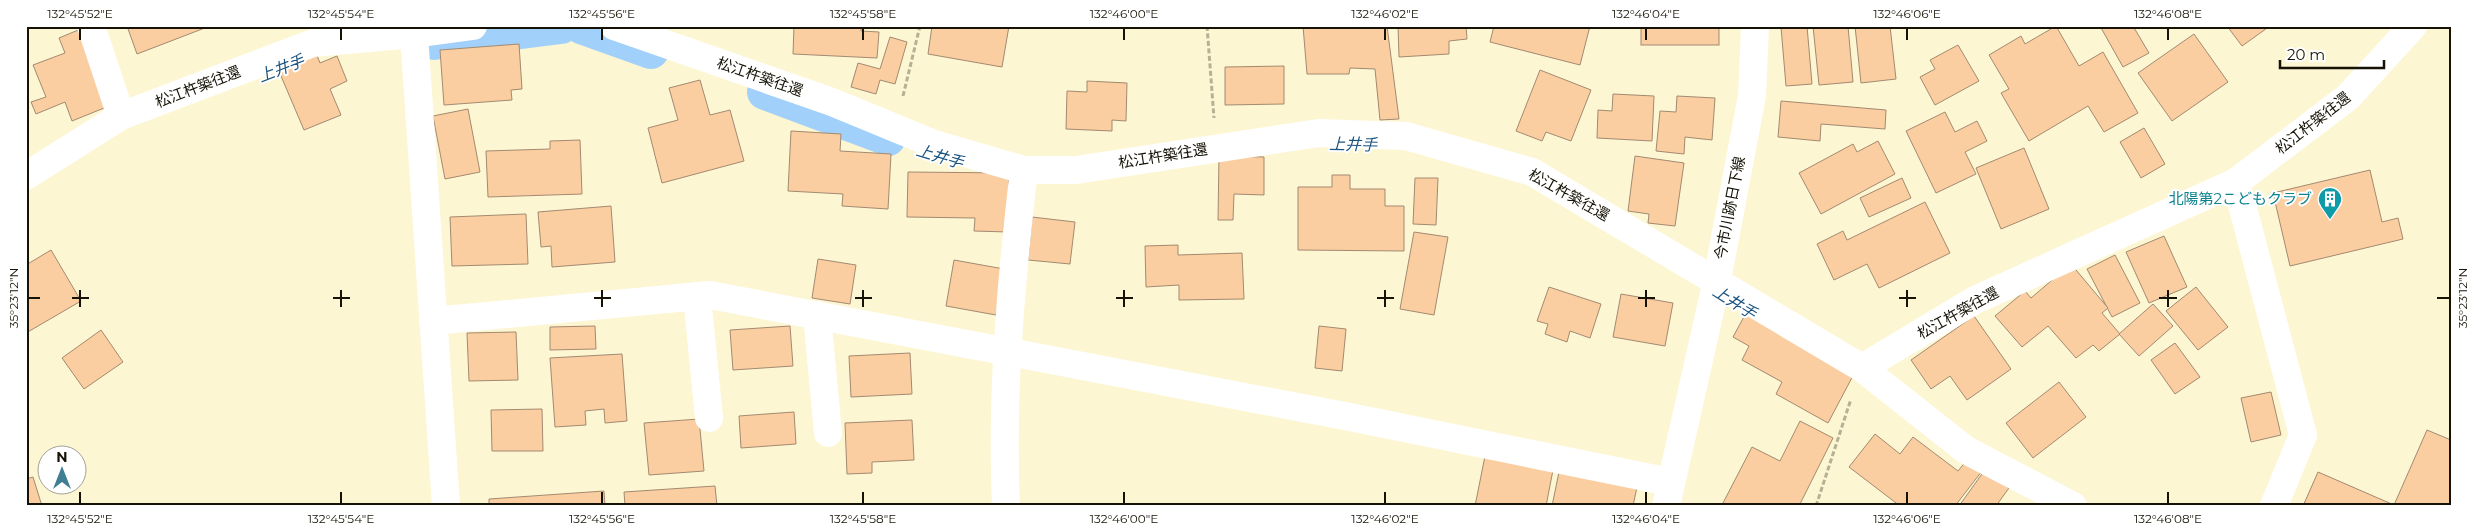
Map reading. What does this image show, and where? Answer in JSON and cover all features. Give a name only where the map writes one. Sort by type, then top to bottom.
[{"type":"street","points":[[91,26],[121,116]]},
{"type":"street","name":"松江杵築往還","points":[[26,176],[121,116],[313,43],[414,34],[473,26]]},
{"type":"street","name":"松江杵築往還","points":[[614,26],[832,102],[934,144],[1024,170],[1076,170],[1319,134],[1406,136],[1532,172],[1717,280],[1862,368],[1975,300],[2236,182],[2348,97],[2413,26]]},
{"type":"street","name":"今市川跡日下線","points":[[1668,494],[1717,280],[1752,96],[1755,26]]},
{"type":"street","points":[[414,34],[446,506]]},
{"type":"street","points":[[1006,506],[1005,472],[1011,279],[1024,170]]},
{"type":"street","points":[[2236,182],[2303,435],[2274,506]]},
{"type":"street","points":[[433,321],[710,295],[1008,351],[1668,494]]},
{"type":"street","points":[[696,296],[709,418]]},
{"type":"street","points":[[817,315],[828,433]]},
{"type":"street","points":[[1862,368],[1966,450],[2073,506]]},
{"type":"path","points":[[895,128],[920,26]]},
{"type":"path","points":[[1207,26],[1216,148]]},
{"type":"path","points":[[1816,506],[1862,368]]},
{"type":"building","points":[[127,26],[210,26],[137,54]]},
{"type":"building","points":[[794,26],[861,26],[861,31],[879,32],[877,58],[793,54]]},
{"type":"building","points":[[932,26],[1009,26],[1002,67],[928,54]]},
{"type":"building","points":[[1303,26],[1387,26],[1399,119],[1380,120],[1375,69],[1350,68],[1349,74],[1307,74]]},
{"type":"building","points":[[1398,26],[1466,26],[1467,39],[1449,41],[1449,54],[1399,57]]},
{"type":"building","points":[[1494,26],[1590,26],[1580,65],[1490,42]]},
{"type":"building","points":[[1641,26],[1719,26],[1719,45],[1641,45]]},
{"type":"building","points":[[1807,26],[1812,84],[1786,86],[1781,27]]},
{"type":"building","points":[[1813,26],[1848,26],[1853,82],[1819,85]]},
{"type":"building","points":[[1855,26],[1890,26],[1896,79],[1861,83]]},
{"type":"building","points":[[2056,26],[2079,66],[2103,52],[2138,113],[2104,132],[2088,106],[2029,141],[2001,93],[2009,89],[1989,55],[2021,36],[2025,44]]},
{"type":"building","points":[[2100,26],[2133,26],[2149,53],[2123,67]]},
{"type":"building","points":[[2227,26],[2270,26],[2242,46]]},
{"type":"building","points":[[83,28],[114,104],[72,121],[65,102],[36,114],[31,102],[46,97],[33,65],[65,53],[59,38]]},
{"type":"building","points":[[2194,34],[2228,82],[2172,121],[2138,73]]},
{"type":"building","points":[[890,37],[907,42],[895,84],[880,80],[876,94],[851,87],[858,63],[880,69]]},
{"type":"building","points":[[519,44],[522,89],[511,90],[512,100],[444,105],[440,50]]},
{"type":"building","points":[[1958,45],[1979,81],[1935,105],[1920,77],[1935,69],[1930,60]]},
{"type":"building","points":[[316,53],[320,63],[337,56],[347,81],[330,89],[341,115],[304,130],[278,69]]},
{"type":"building","points":[[1284,66],[1284,104],[1225,105],[1225,67]]},
{"type":"building","points":[[1540,70],[1591,90],[1571,141],[1546,132],[1542,141],[1516,131]]},
{"type":"building","points":[[700,80],[710,115],[730,110],[744,161],[662,183],[648,128],[678,120],[669,88]]},
{"type":"building","points":[[1087,81],[1127,83],[1126,121],[1112,120],[1112,131],[1066,129],[1067,91],[1087,92]]},
{"type":"building","points":[[1613,94],[1654,96],[1652,141],[1597,138],[1598,110],[1612,111]]},
{"type":"building","points":[[1677,96],[1715,98],[1712,140],[1685,137],[1684,154],[1656,151],[1660,111],[1676,112]]},
{"type":"building","points":[[1781,101],[1886,110],[1885,129],[1821,124],[1820,141],[1778,137]]},
{"type":"building","points":[[468,109],[480,172],[445,179],[433,116]]},
{"type":"building","points":[[1945,112],[1955,132],[1977,121],[1987,141],[1965,152],[1976,174],[1936,193],[1906,131]]},
{"type":"building","points":[[2144,128],[2165,164],[2141,178],[2120,142]]},
{"type":"building","points":[[791,131],[841,134],[840,151],[891,154],[888,209],[842,206],[843,194],[788,191]]},
{"type":"building","points":[[580,140],[582,194],[488,197],[486,151],[550,149],[550,141]]},
{"type":"building","points":[[1878,141],[1895,174],[1821,214],[1799,173],[1853,144],[1857,152]]},
{"type":"building","points":[[2024,148],[2049,209],[2001,229],[1976,168]]},
{"type":"building","points":[[1219,156],[1264,157],[1264,195],[1234,194],[1233,220],[1218,220]]},
{"type":"building","points":[[1635,156],[1684,163],[1675,226],[1648,223],[1649,214],[1628,211]]},
{"type":"building","name":"北陽第2こどもクラブ","points":[[2370,170],[2382,222],[2398,218],[2403,239],[2290,266],[2273,193]]},
{"type":"building","points":[[908,172],[1009,173],[1008,232],[974,231],[975,218],[907,217]]},
{"type":"building","points":[[1332,175],[1350,175],[1350,189],[1385,189],[1385,206],[1404,206],[1404,251],[1298,250],[1298,187],[1332,187]]},
{"type":"building","points":[[1415,178],[1438,178],[1436,225],[1413,224]]},
{"type":"building","points":[[1902,178],[1911,198],[1869,217],[1860,198]]},
{"type":"building","points":[[1925,202],[1950,253],[1879,288],[1867,264],[1834,280],[1817,244],[1843,231],[1847,240]]},
{"type":"building","points":[[611,206],[615,262],[552,267],[551,246],[541,247],[538,212]]},
{"type":"building","points":[[526,214],[528,264],[452,266],[450,217]]},
{"type":"building","points":[[1032,217],[1075,222],[1070,264],[1028,260]]},
{"type":"building","points":[[1414,232],[1448,237],[1434,315],[1400,309]]},
{"type":"building","points":[[2164,236],[2187,287],[2149,303],[2126,252]]},
{"type":"building","points":[[1178,245],[1178,255],[1242,253],[1244,299],[1179,300],[1179,285],[1146,287],[1145,246]]},
{"type":"building","points":[[51,250],[81,301],[26,333],[26,265]]},
{"type":"building","points":[[2115,255],[2140,303],[2112,317],[2087,269]]},
{"type":"building","points":[[818,259],[856,265],[850,304],[812,298]]},
{"type":"building","points":[[954,260],[1004,269],[996,315],[946,306]]},
{"type":"building","points":[[2071,264],[2108,308],[2102,313],[2120,334],[2099,351],[2093,345],[2076,358],[2048,326],[2022,347],[1995,316],[2025,291],[2031,298]]},
{"type":"building","points":[[1549,287],[1601,304],[1590,338],[1570,331],[1567,342],[1545,334],[1548,324],[1537,321]]},
{"type":"building","points":[[2196,287],[2228,327],[2198,350],[2166,311]]},
{"type":"building","points":[[1621,294],[1673,303],[1665,346],[1613,337]]},
{"type":"building","points":[[2153,304],[2173,326],[2139,356],[2119,334]]},
{"type":"building","points":[[1747,311],[1856,370],[1828,423],[1776,394],[1782,382],[1742,360],[1749,346],[1733,337]]},
{"type":"building","points":[[1974,316],[2011,369],[1967,400],[1950,376],[1931,389],[1911,360]]},
{"type":"building","points":[[595,326],[596,349],[550,350],[550,327]]},
{"type":"building","points":[[790,326],[793,366],[733,370],[730,330]]},
{"type":"building","points":[[1319,326],[1346,329],[1342,371],[1315,368]]},
{"type":"building","points":[[101,330],[123,362],[84,389],[62,358]]},
{"type":"building","points":[[516,332],[518,380],[469,381],[467,333]]},
{"type":"building","points":[[2175,343],[2200,377],[2175,394],[2151,360]]},
{"type":"building","points":[[910,353],[912,394],[851,397],[849,356]]},
{"type":"building","points":[[622,354],[627,421],[605,423],[604,409],[585,411],[586,425],[555,427],[550,358]]},
{"type":"building","points":[[2059,382],[2086,417],[2033,458],[2006,423]]},
{"type":"building","points":[[2271,392],[2281,435],[2251,442],[2241,398]]},
{"type":"building","points":[[542,409],[543,451],[492,451],[491,410]]},
{"type":"building","points":[[794,412],[796,444],[741,448],[739,416]]},
{"type":"building","points":[[699,419],[704,471],[649,475],[644,423]]},
{"type":"building","points":[[912,420],[914,460],[872,462],[872,473],[847,474],[845,423]]},
{"type":"building","points":[[1800,421],[1833,438],[1799,506],[1728,506],[1723,503],[1752,447],[1780,461]]},
{"type":"building","points":[[2427,430],[2451,440],[2451,506],[2303,506],[2318,472],[2394,505]]},
{"type":"building","points":[[1875,434],[1900,454],[1913,437],[1958,471],[1967,460],[1982,471],[1955,506],[1900,506],[1849,467]]},
{"type":"building","points":[[1485,456],[1553,470],[1546,506],[1475,506]]},
{"type":"building","points":[[1984,471],[2009,488],[1996,506],[1959,506]]},
{"type":"building","points":[[1559,472],[1637,487],[1633,506],[1552,506]]},
{"type":"building","points":[[33,477],[42,506],[26,506],[26,479]]},
{"type":"building","points":[[715,486],[717,506],[625,506],[624,492]]},
{"type":"building","points":[[604,491],[605,506],[489,506],[489,499]]},
{"type":"waterway","name":"上井手","points":[[434,42],[561,26]]},
{"type":"waterway","name":"上井手","points":[[581,26],[651,51]]},
{"type":"waterway","name":"上井手","points":[[765,92],[888,138]]},
{"type":"place","name":"北陽第2こどもクラブ","points":[[2330,220]]}]
